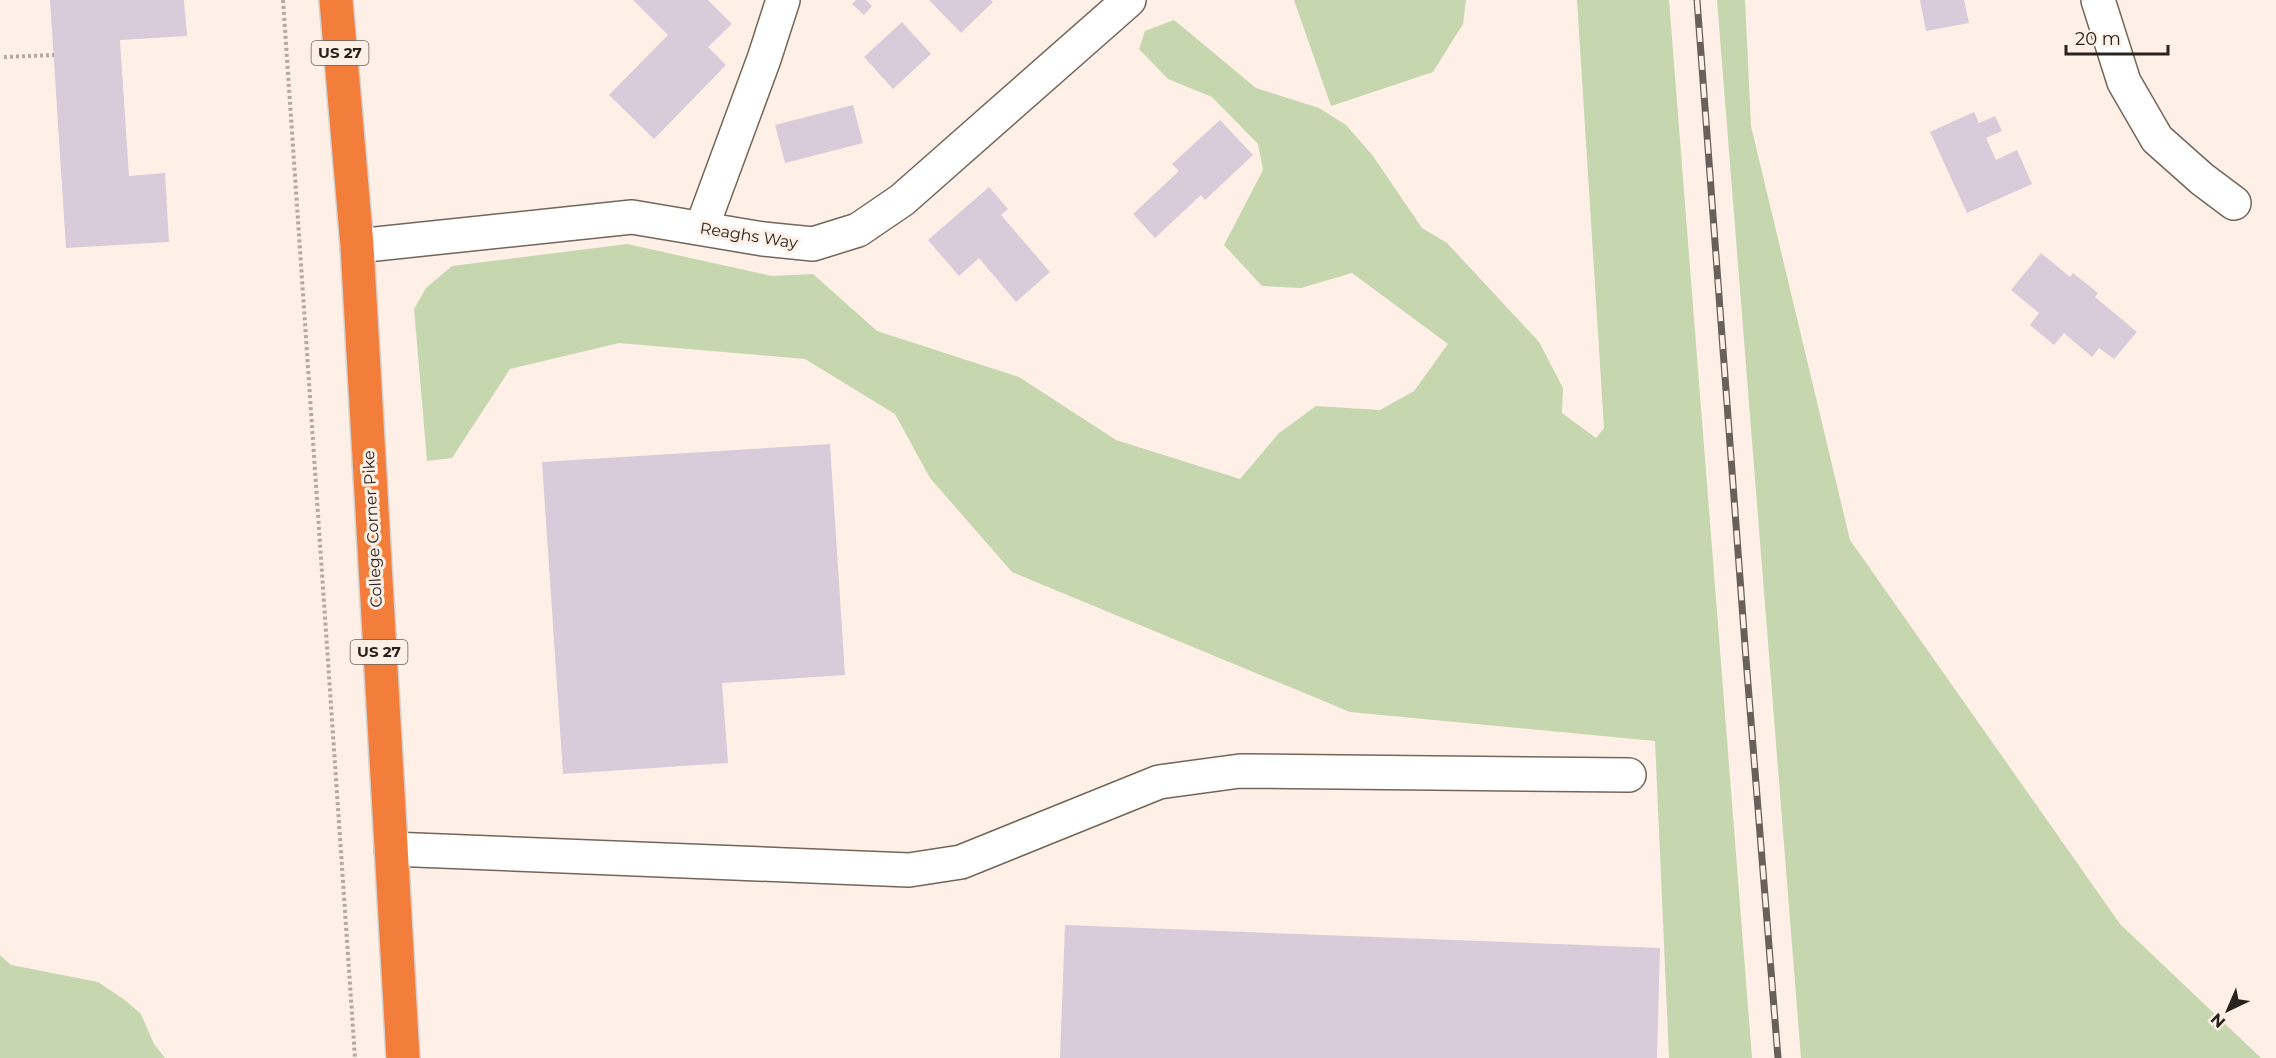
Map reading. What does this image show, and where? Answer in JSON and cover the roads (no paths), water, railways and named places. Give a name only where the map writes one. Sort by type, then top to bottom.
[{"type":"highway","name":"College Corner Pike","points":[[336,0],[357,246],[403,1058]]},
{"type":"street","points":[[702,227],[764,59],[783,0]]},
{"type":"street","name":"Reaghs Way","points":[[357,246],[632,218],[702,227],[763,239],[813,244],[858,230],[902,200],[1129,0]]},
{"type":"street","points":[[2098,0],[2124,82],[2157,139],[2202,179],[2234,203]]},
{"type":"street","points":[[390,849],[909,870],[961,862],[1159,782],[1240,771],[1629,775]]},
{"type":"railway","points":[[1697,0],[1778,1058]]}]
